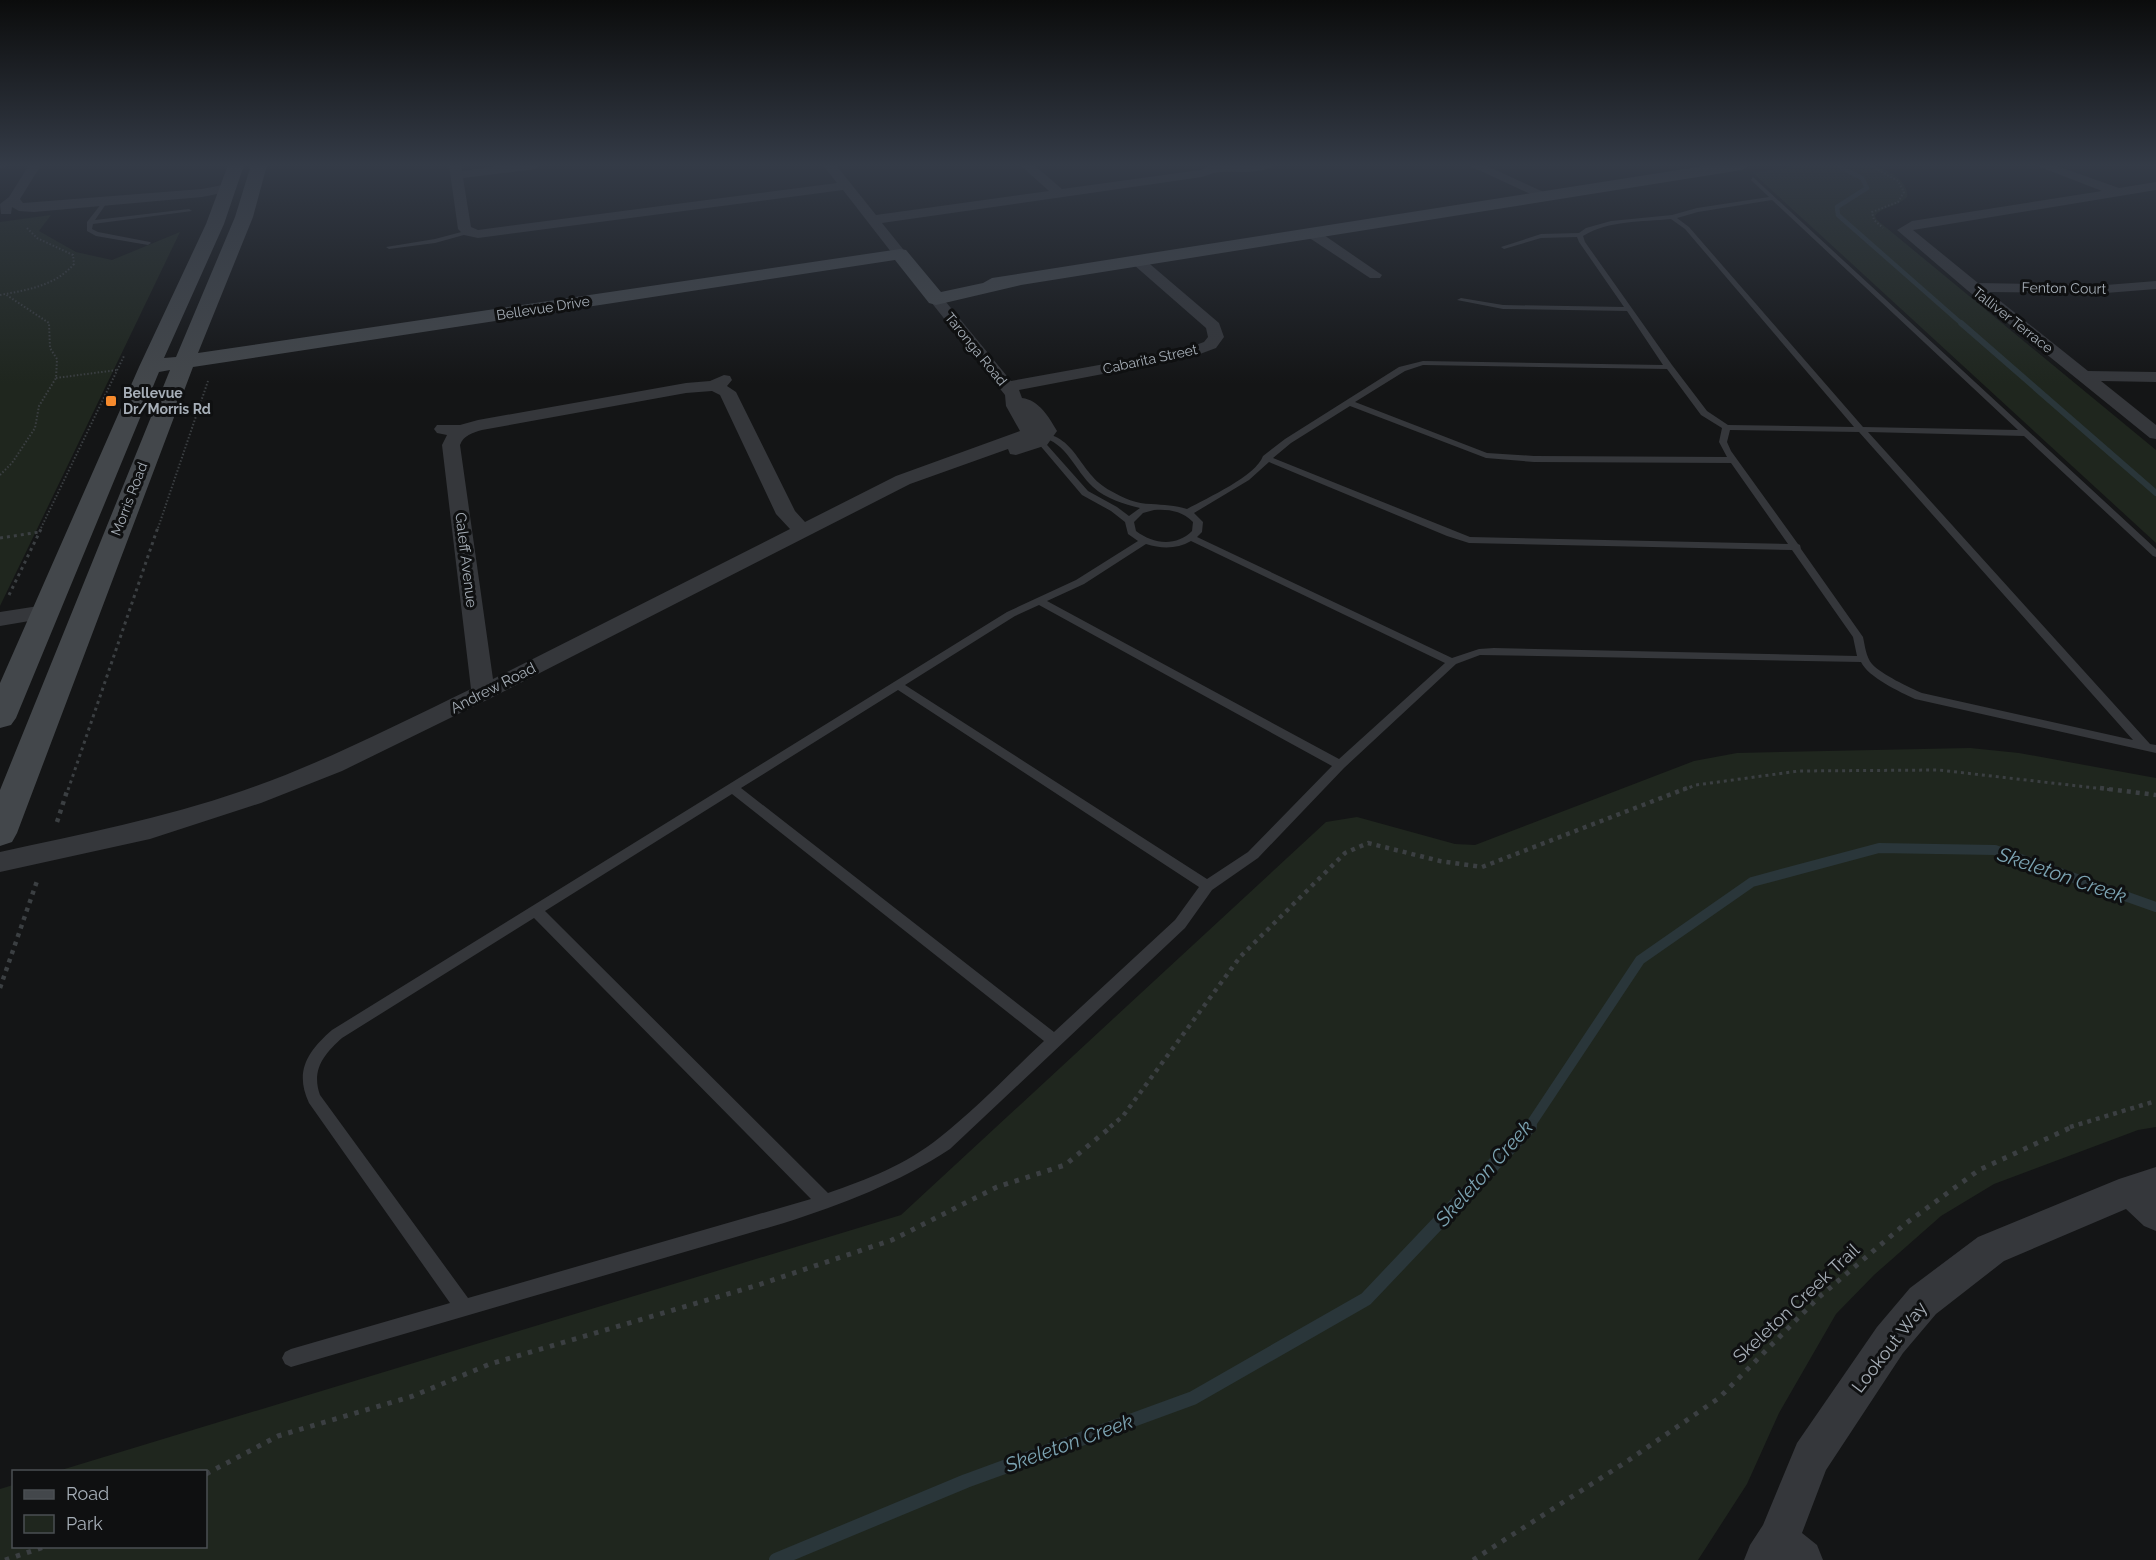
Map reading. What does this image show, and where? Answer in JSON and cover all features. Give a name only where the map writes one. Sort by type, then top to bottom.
[{"type":"street","points":[[0,718],[150,367],[209,238]]},
{"type":"street","name":"Morris Road","points":[[0,833],[88,605],[236,238]]},
{"type":"street","points":[[887,238],[933,296],[1289,238]]},
{"type":"street","points":[[1319,238],[1375,275]]},
{"type":"street","name":"Talliver Terrace","points":[[1911,238],[2156,434]]},
{"type":"street","name":"Bellevue Drive","points":[[150,367],[900,254]]},
{"type":"street","name":"Cabarita Street","points":[[1011,393],[1186,354],[1212,343],[1216,334],[1213,326],[1139,262]]},
{"type":"street","name":"Fenton Court","points":[[1972,287],[2106,289],[2156,285]]},
{"type":"street","name":"Taronga Road","points":[[933,296],[1011,393],[1029,428],[1039,436]]},
{"type":"street","points":[[2086,376],[2156,377]]},
{"type":"street","name":"Galeff Avenue","points":[[483,693],[451,445],[452,430],[719,383],[727,392],[786,514],[802,530]]},
{"type":"street","name":"Andrew Road","points":[[0,862],[150,829],[252,797],[372,747],[483,693],[903,480],[964,458],[1023,449],[1039,436]]},
{"type":"street","points":[[2,612],[45,612],[88,605]]},
{"type":"street","name":"Lookout Way","points":[[1782,1553],[1811,1457],[1890,1340],[1923,1301],[1991,1249],[2148,1195]]},
{"type":"lane","points":[[118,238],[148,243]]},
{"type":"lane","points":[[389,247],[447,238]]},
{"type":"lane","points":[[1504,247],[1535,238]]},
{"type":"lane","points":[[1581,238],[1669,367],[1704,413],[1726,427],[2025,433]]},
{"type":"lane","points":[[1695,238],[1862,431],[2151,748]]},
{"type":"lane","points":[[1815,238],[2156,554]]},
{"type":"lane","points":[[1461,300],[1503,307],[1629,309]]},
{"type":"lane","points":[[1188,513],[1256,471],[1276,449],[1402,369],[1423,363],[1669,367]]},
{"type":"lane","points":[[1348,402],[1497,457],[1733,460]]},
{"type":"lane","points":[[1726,427],[1723,442],[1733,460],[1797,547],[1858,637],[1863,660],[1876,674],[1919,696],[2151,748]]},
{"type":"lane","name":"Taronga Road","points":[[1039,436],[1061,442],[1097,486],[1138,506],[1153,507]]},
{"type":"lane","name":"Taronga Road","points":[[1039,436],[1085,493],[1129,520]]},
{"type":"lane","points":[[1266,458],[1469,540],[1797,547]]},
{"type":"lane","points":[[1153,507],[1172,507],[1188,513],[1199,525],[1197,532],[1192,538],[1170,545],[1145,542],[1131,532],[1129,520],[1140,511],[1153,507]]},
{"type":"lane","points":[[1192,538],[1452,662]]},
{"type":"lane","points":[[464,1308],[308,1087],[307,1075],[312,1061],[322,1047],[337,1034],[1011,614],[1080,582],[1145,542]]},
{"type":"lane","points":[[1040,601],[1340,765]]},
{"type":"lane","points":[[291,1358],[755,1223],[887,1179],[916,1164],[944,1144],[1180,924],[1207,886],[1253,855],[1340,765],[1452,662],[1479,652],[1494,651],[1863,660]]},
{"type":"lane","points":[[898,685],[1207,886]]},
{"type":"lane","points":[[732,787],[1054,1040]]},
{"type":"lane","points":[[536,911],[824,1201]]},
{"type":"path","points":[[0,295],[56,280],[68,273],[74,264],[73,255],[37,238]]},
{"type":"path","points":[[0,475],[12,463],[35,428],[39,406],[56,378],[57,359],[50,348],[49,323],[38,313],[20,306],[5,294]]},
{"type":"path","points":[[2,612],[128,347]]},
{"type":"path","points":[[0,988],[216,358]]},
{"type":"path","points":[[56,378],[150,367]]},
{"type":"path","points":[[0,538],[40,532]]},
{"type":"path","points":[[207,1473],[278,1436],[413,1396],[490,1364],[758,1285],[892,1240],[997,1187],[1065,1165],[1123,1116],[1240,957],[1345,852],[1368,843],[1440,861],[1482,867],[1696,785],[1799,771],[1939,770],[2156,795]]},
{"type":"path","name":"Skeleton Creek Trail","points":[[1473,1560],[1719,1398],[1818,1298],[1905,1224],[1979,1170],[2078,1124],[2156,1101]]},
{"type":"path","points":[[4,1560],[41,1548]]},
{"type":"green space","points":[[0,238],[51,238],[76,252],[112,260],[166,238],[177,238],[0,606]]},
{"type":"green space","points":[[1824,238],[1899,238],[2156,450],[2156,543]]},
{"type":"green space","points":[[1970,748],[2019,753],[2156,778],[2156,1127],[2138,1130],[1994,1184],[1941,1216],[1874,1275],[1836,1314],[1779,1413],[1747,1484],[1698,1560],[0,1560],[0,1489],[12,1485],[12,1548],[207,1548],[207,1470],[61,1470],[901,1215],[1326,822],[1357,817],[1455,844],[1475,845],[1694,761],[1737,753]]},
{"type":"waterway","points":[[1864,238],[1962,324]]},
{"type":"waterway","points":[[1961,323],[2156,493]]},
{"type":"waterway","name":"Skeleton Creek","points":[[1529,1127],[1640,960],[1752,882],[1879,848],[1995,850],[2156,907]]},
{"type":"waterway","name":"Skeleton Creek","points":[[776,1560],[966,1481],[1193,1398],[1366,1299],[1530,1126]]},
{"type":"place","name":"Bellevue Dr/Morris Rd","points":[[111,401]]}]
